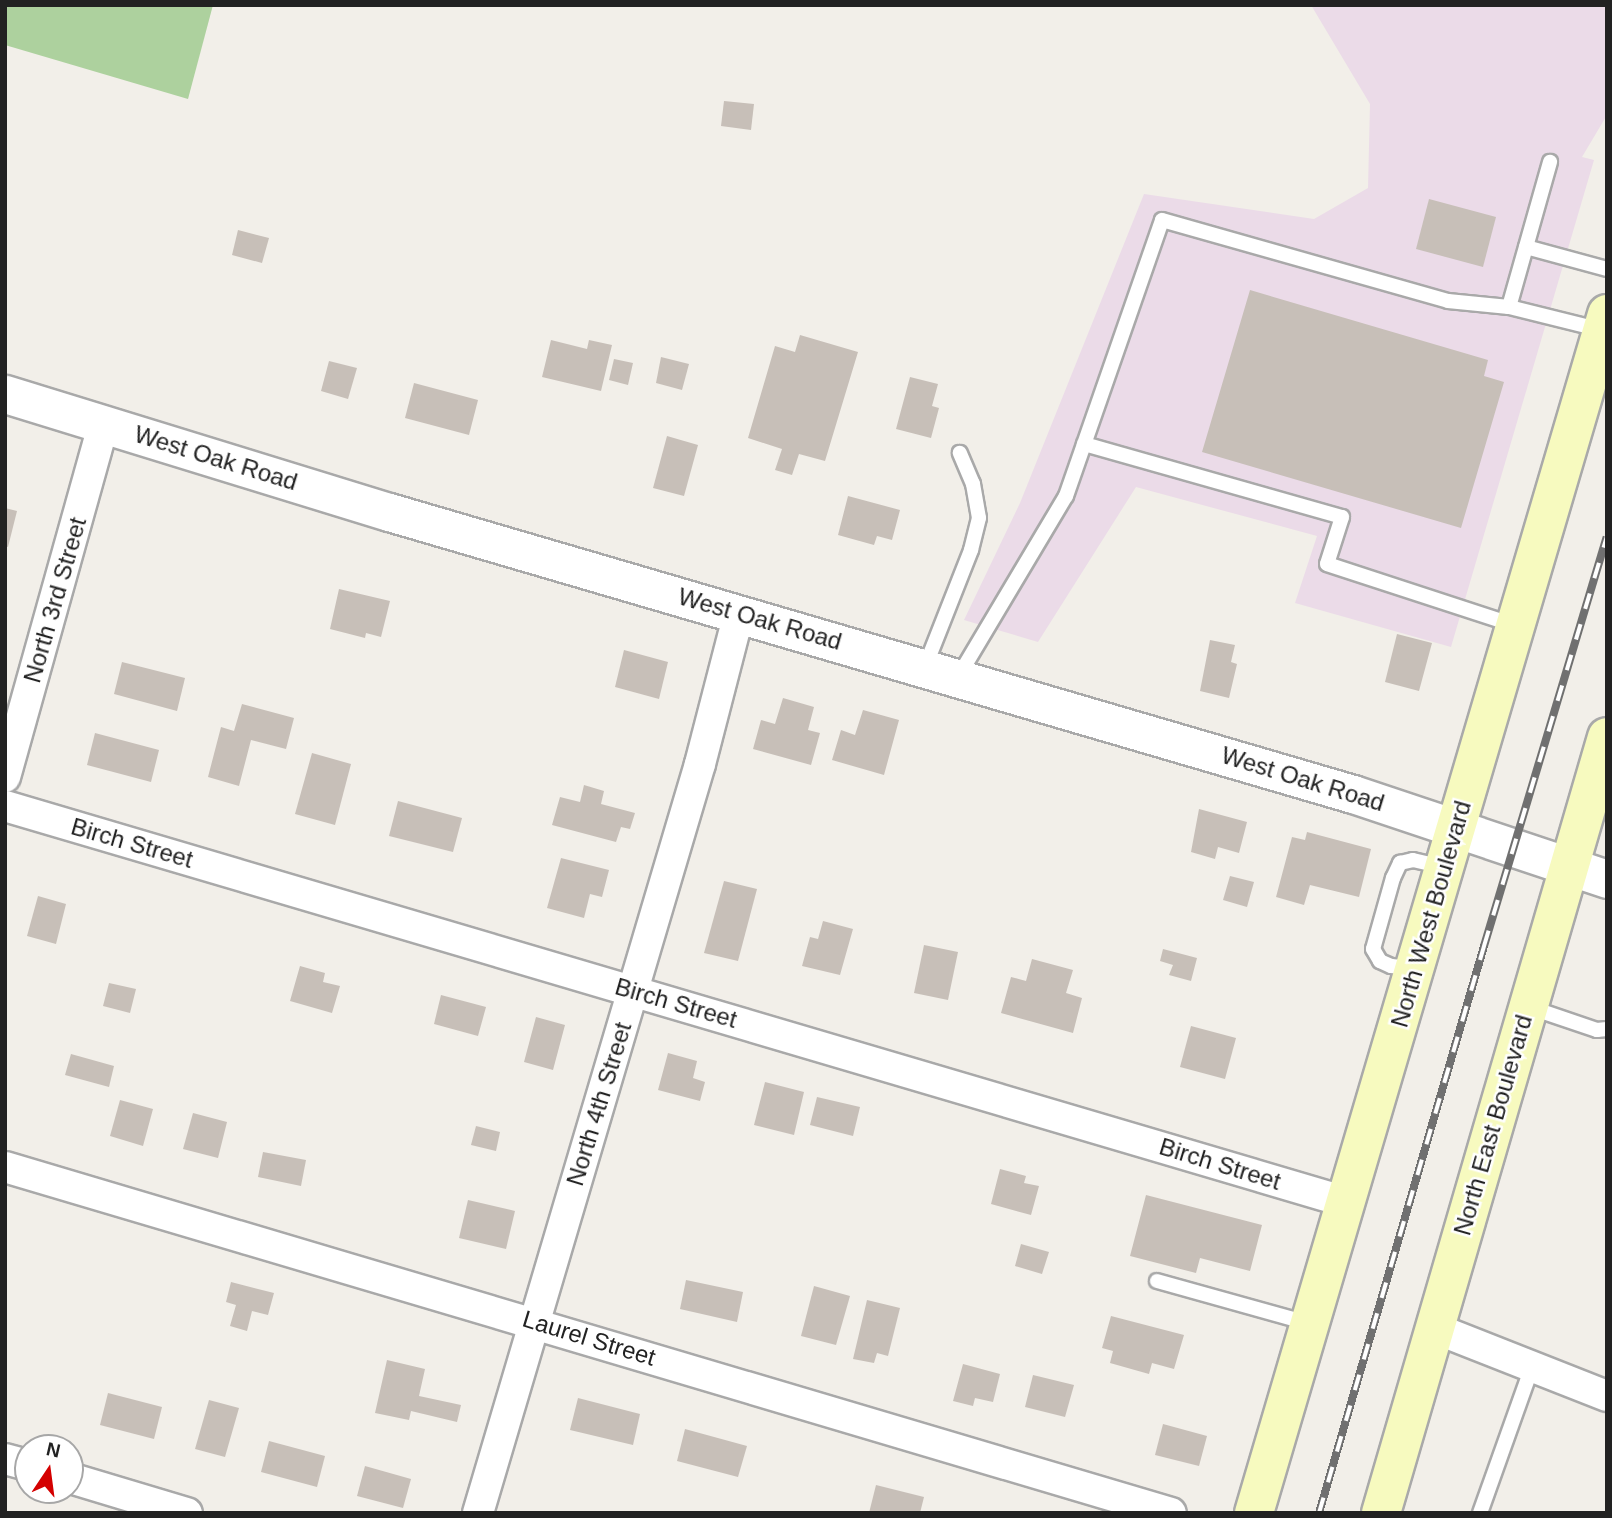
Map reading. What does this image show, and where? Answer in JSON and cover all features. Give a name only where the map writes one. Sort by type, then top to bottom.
[{"type":"main road","name":"North West Boulevard","points":[[1254,1513],[1604,322]]},
{"type":"main road","name":"North East Boulevard","points":[[1381,1513],[1607,737]]},
{"type":"street","name":"West Oak Road","points":[[5,394],[389,512],[942,672],[1456,827],[1607,879]]},
{"type":"street","name":"North 3rd Street","points":[[5,777],[104,423]]},
{"type":"street","name":"North 4th Street","points":[[478,1513],[700,764],[739,613]]},
{"type":"street","name":"Birch Street","points":[[5,806],[1346,1202]]},
{"type":"street","name":"Laurel Street","points":[[5,1167],[1171,1513]]},
{"type":"street","points":[[1434,1328],[1607,1396]]},
{"type":"street","points":[[84,1482],[187,1513]]},
{"type":"lane","points":[[1508,307],[1550,162]]},
{"type":"lane","points":[[942,672],[1066,496],[1162,220],[1448,301],[1604,322]]},
{"type":"lane","points":[[1526,247],[1607,269]]},
{"type":"lane","points":[[1084,444],[1342,517],[1327,564],[1515,626]]},
{"type":"lane","points":[[942,672],[979,518],[973,484],[960,453]]},
{"type":"lane","points":[[1528,1007],[1597,1030],[1607,1029]]},
{"type":"lane","points":[[1157,1281],[1310,1324]]},
{"type":"lane","points":[[1480,1513],[1532,1367]]},
{"type":"shaded area","points":[[1311,5],[1607,5],[1607,115],[1582,157],[1594,160],[1451,647],[1295,603],[1317,536],[1136,487],[1038,642],[964,620],[1020,503],[1144,194],[1314,219],[1368,188],[1370,104]]},
{"type":"green space","points":[[5,5],[213,5],[188,99],[5,45]]},
{"type":"building","points":[[724,101],[754,104],[751,130],[721,126]]},
{"type":"building","points":[[1429,199],[1496,217],[1483,267],[1416,249]]},
{"type":"building","points":[[238,230],[269,238],[262,263],[232,255]]},
{"type":"building","points":[[1250,290],[1488,360],[1484,376],[1504,382],[1461,528],[1202,452]]},
{"type":"building","points":[[800,335],[858,352],[825,461],[799,454],[792,475],[775,470],[782,449],[748,438],[775,346],[795,352]]},
{"type":"building","points":[[551,340],[587,349],[589,340],[612,345],[601,391],[542,377]]},
{"type":"building","points":[[661,357],[689,364],[682,390],[656,383]]},
{"type":"building","points":[[614,359],[633,363],[628,385],[609,380]]},
{"type":"building","points":[[329,361],[357,368],[348,399],[321,391]]},
{"type":"building","points":[[910,377],[938,384],[932,406],[939,408],[931,438],[896,429]]},
{"type":"building","points":[[414,383],[478,400],[469,435],[405,418]]},
{"type":"building","points":[[667,436],[698,445],[684,496],[653,488]]},
{"type":"building","points":[[848,496],[900,510],[892,540],[877,536],[874,545],[838,535]]},
{"type":"building","points":[[5,508],[17,511],[8,547],[5,546]]},
{"type":"building","points":[[339,589],[390,601],[381,637],[366,633],[365,638],[330,629]]},
{"type":"building","points":[[1397,634],[1432,643],[1419,691],[1385,682]]},
{"type":"building","points":[[1210,640],[1235,645],[1231,662],[1237,664],[1229,698],[1200,691]]},
{"type":"building","points":[[624,650],[668,662],[659,699],[615,687]]},
{"type":"building","points":[[122,662],[185,678],[177,711],[114,694]]},
{"type":"building","points":[[783,698],[814,707],[808,730],[820,733],[811,765],[753,749],[761,720],[775,724]]},
{"type":"building","points":[[242,704],[294,718],[286,749],[251,740],[239,786],[208,777],[221,727],[234,731]]},
{"type":"building","points":[[863,710],[899,720],[884,775],[832,760],[841,730],[855,735]]},
{"type":"building","points":[[95,733],[159,750],[151,782],[87,765]]},
{"type":"building","points":[[312,753],[351,764],[335,825],[295,814]]},
{"type":"building","points":[[584,785],[604,791],[601,804],[635,813],[630,829],[621,827],[616,842],[552,825],[560,797],[580,802]]},
{"type":"building","points":[[398,801],[462,818],[453,852],[389,836]]},
{"type":"building","points":[[1199,809],[1247,822],[1239,853],[1218,847],[1215,859],[1191,852]]},
{"type":"building","points":[[1307,832],[1371,849],[1359,897],[1310,885],[1304,905],[1276,897],[1292,837],[1305,840]]},
{"type":"building","points":[[561,858],[609,870],[602,897],[590,894],[584,918],[547,908]]},
{"type":"building","points":[[1230,876],[1254,882],[1247,907],[1223,900]]},
{"type":"building","points":[[724,881],[757,889],[738,961],[704,953]]},
{"type":"building","points":[[38,896],[66,904],[56,944],[27,936]]},
{"type":"building","points":[[823,921],[853,929],[840,975],[802,966],[810,937],[818,939]]},
{"type":"building","points":[[924,945],[958,952],[948,1000],[914,993]]},
{"type":"building","points":[[1163,949],[1197,958],[1191,981],[1169,975],[1173,965],[1160,961]]},
{"type":"building","points":[[1032,959],[1073,970],[1066,993],[1082,998],[1073,1033],[1001,1013],[1011,977],[1026,981]]},
{"type":"building","points":[[300,966],[325,973],[323,982],[340,986],[332,1013],[290,1001]]},
{"type":"building","points":[[109,983],[136,989],[130,1013],[103,1006]]},
{"type":"building","points":[[441,995],[486,1007],[478,1036],[434,1024]]},
{"type":"building","points":[[536,1017],[565,1025],[553,1070],[524,1062]]},
{"type":"building","points":[[1191,1026],[1236,1038],[1225,1079],[1180,1067]]},
{"type":"building","points":[[668,1053],[697,1061],[693,1078],[705,1082],[700,1101],[658,1090]]},
{"type":"building","points":[[71,1054],[114,1066],[109,1087],[65,1075]]},
{"type":"building","points":[[765,1082],[804,1092],[794,1135],[754,1125]]},
{"type":"building","points":[[817,1097],[860,1107],[853,1136],[810,1125]]},
{"type":"building","points":[[120,1100],[153,1109],[143,1146],[110,1136]]},
{"type":"building","points":[[193,1113],[227,1122],[218,1158],[183,1149]]},
{"type":"building","points":[[476,1126],[500,1132],[496,1151],[471,1145]]},
{"type":"building","points":[[263,1152],[306,1160],[301,1186],[258,1177]]},
{"type":"building","points":[[1000,1169],[1026,1176],[1024,1183],[1039,1186],[1031,1215],[991,1204]]},
{"type":"building","points":[[1146,1195],[1262,1225],[1250,1271],[1200,1258],[1196,1273],[1130,1256]]},
{"type":"building","points":[[468,1200],[515,1211],[506,1249],[459,1238]]},
{"type":"building","points":[[1021,1244],[1049,1252],[1042,1274],[1015,1266]]},
{"type":"building","points":[[686,1280],[743,1292],[737,1322],[680,1309]]},
{"type":"building","points":[[231,1282],[274,1293],[268,1315],[252,1311],[247,1331],[230,1326],[236,1305],[226,1302]]},
{"type":"building","points":[[814,1286],[850,1296],[836,1345],[801,1336]]},
{"type":"building","points":[[867,1300],[900,1308],[888,1356],[877,1353],[874,1363],[853,1359]]},
{"type":"building","points":[[1111,1316],[1184,1335],[1174,1369],[1152,1363],[1149,1374],[1110,1363],[1113,1351],[1102,1348]]},
{"type":"building","points":[[387,1360],[425,1369],[419,1396],[461,1405],[457,1422],[411,1411],[409,1420],[375,1413]]},
{"type":"building","points":[[963,1364],[1000,1374],[993,1402],[975,1398],[973,1406],[953,1401]]},
{"type":"building","points":[[1033,1375],[1074,1385],[1065,1417],[1025,1407]]},
{"type":"building","points":[[108,1393],[162,1407],[154,1439],[100,1425]]},
{"type":"building","points":[[578,1398],[640,1414],[633,1445],[570,1430]]},
{"type":"building","points":[[209,1400],[239,1408],[225,1457],[195,1449]]},
{"type":"building","points":[[1163,1424],[1207,1436],[1199,1466],[1155,1455]]},
{"type":"building","points":[[685,1429],[747,1446],[738,1477],[677,1461]]},
{"type":"building","points":[[269,1441],[325,1456],[317,1487],[261,1472]]},
{"type":"building","points":[[365,1466],[411,1479],[403,1508],[357,1496]]},
{"type":"building","points":[[876,1485],[924,1497],[920,1513],[869,1513]]},
{"type":"railway","points":[[1319,1513],[1484,946],[1607,537]]}]
